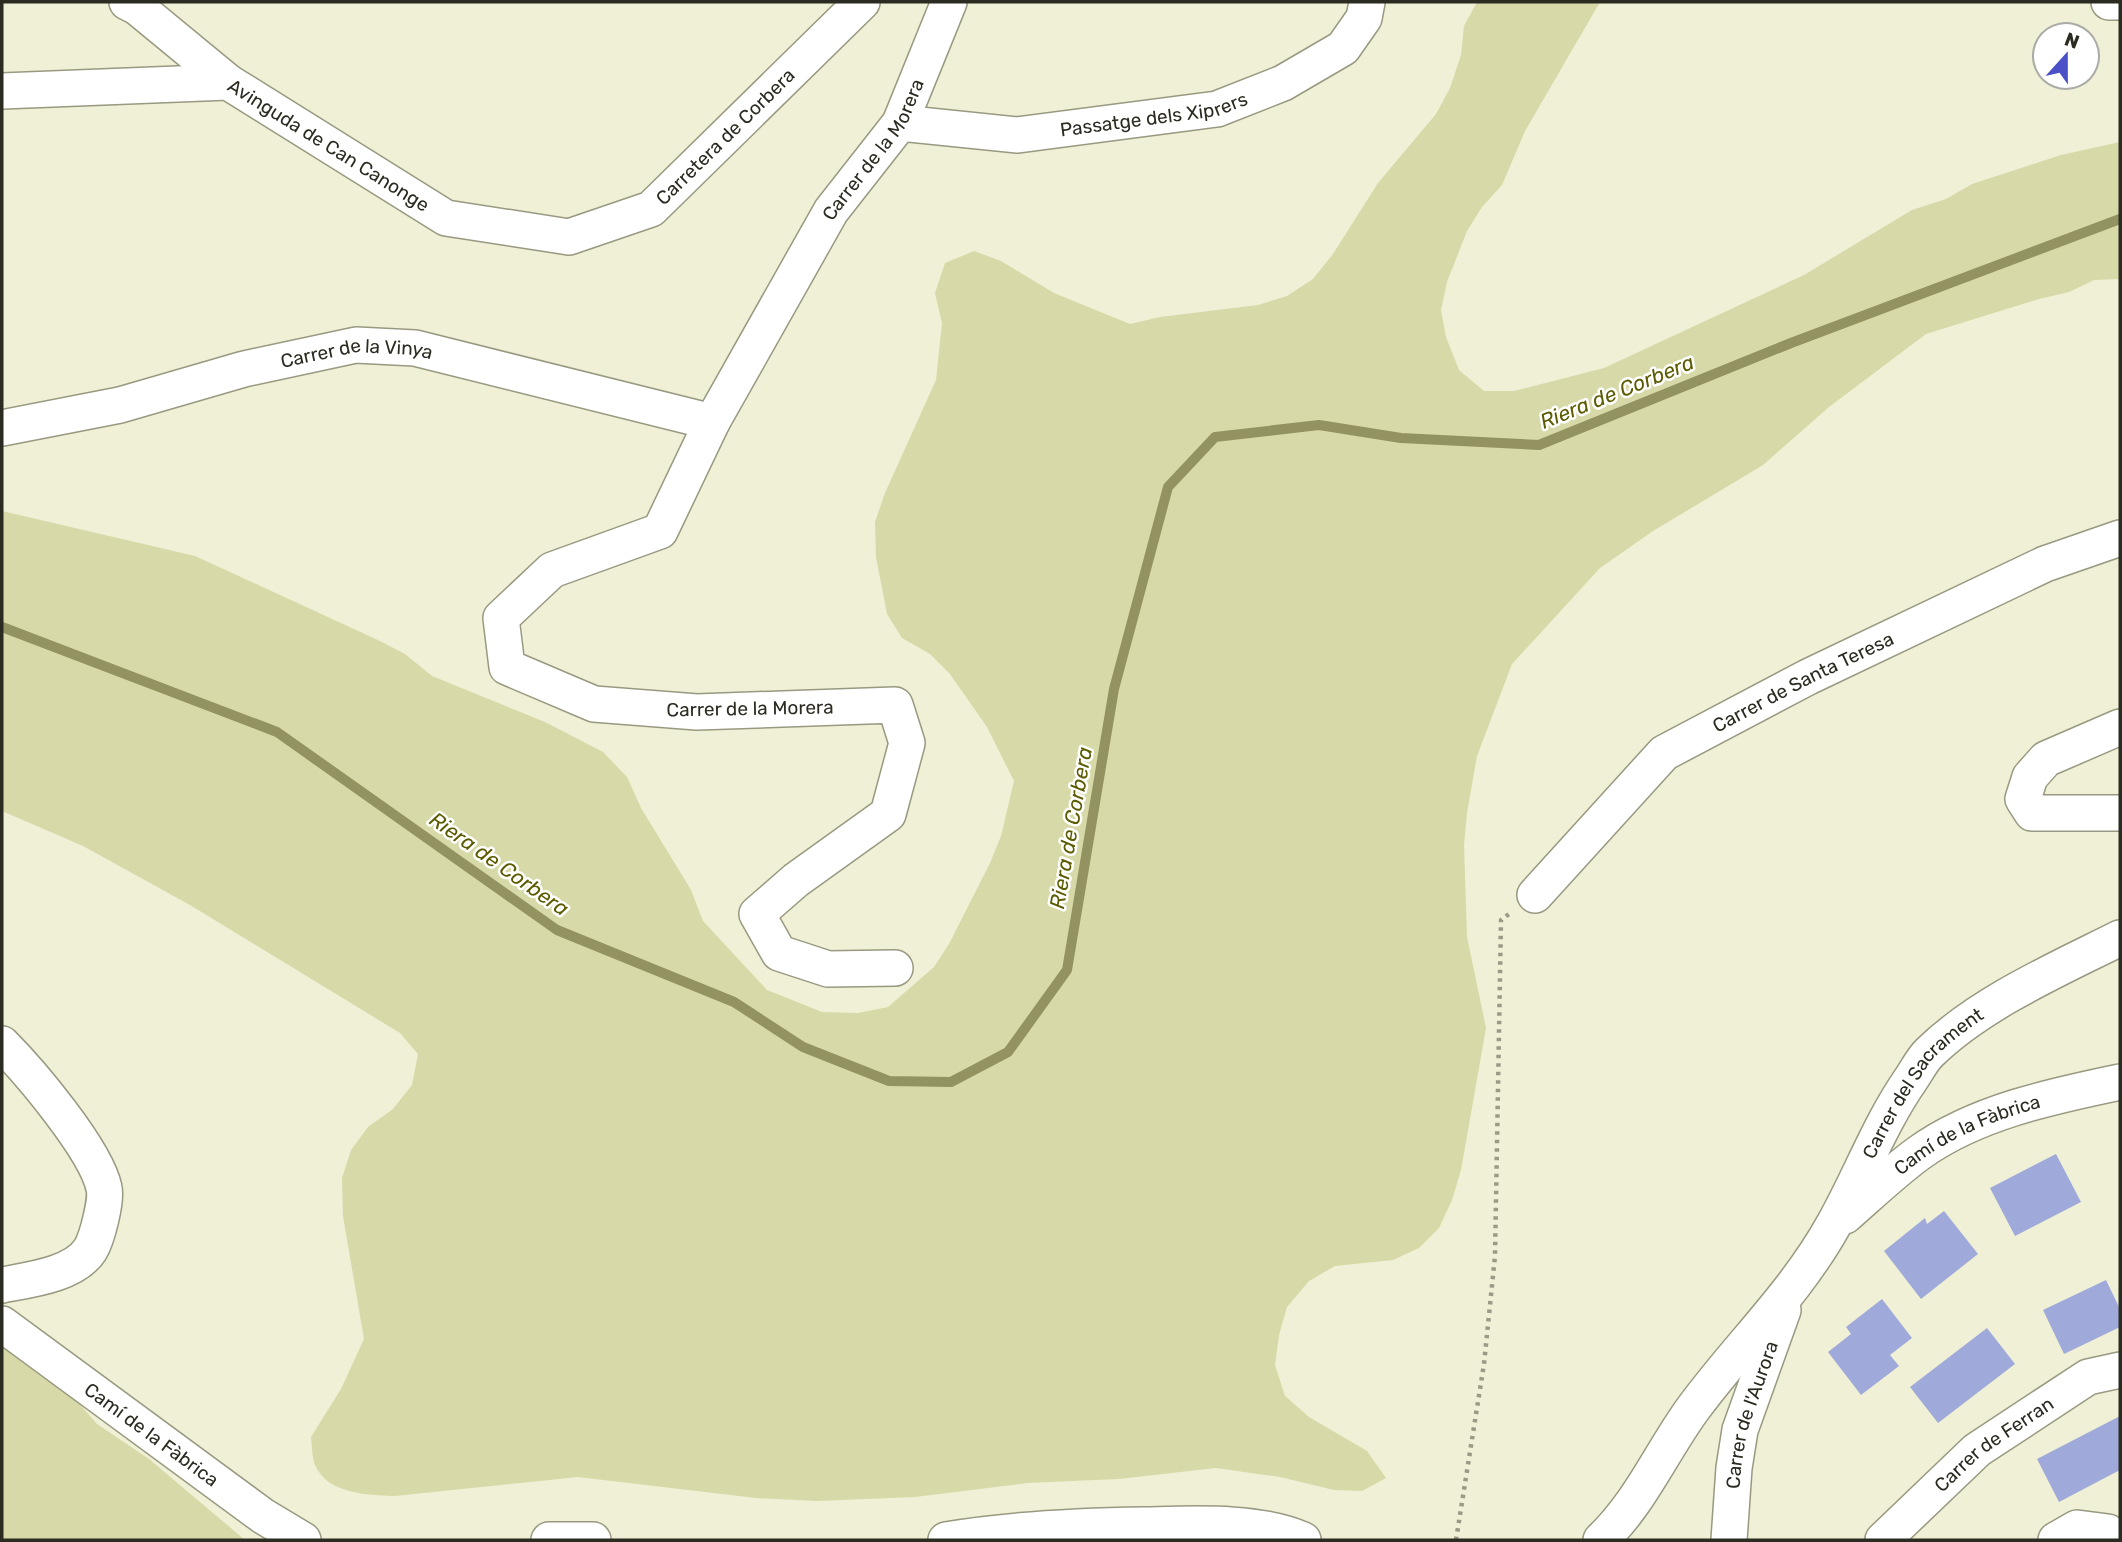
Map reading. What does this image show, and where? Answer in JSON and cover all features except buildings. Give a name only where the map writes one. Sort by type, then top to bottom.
[{"type":"street","points":[[127,2],[228,82]]},
{"type":"street","name":"Carretera de Corbera","points":[[569,237],[651,209],[862,2]]},
{"type":"street","name":"Carrer de la Morera","points":[[895,968],[828,969],[779,953],[757,914],[796,880],[888,814],[907,743],[895,705],[697,712],[594,704],[507,667],[501,618],[552,570],[660,531],[712,422],[831,211],[900,123],[948,2]]},
{"type":"street","name":"Passatge dels Xiprers","points":[[900,123],[1018,135],[1217,109],[1283,83],[1343,48],[1364,18],[1367,2]]},
{"type":"street","points":[[2109,2],[2120,2]]},
{"type":"street","name":"Avinguda de Can Canonge","points":[[2,91],[228,82],[446,218],[569,237]]},
{"type":"street","name":"Carrer de la Vinya","points":[[2,428],[120,405],[244,369],[356,345],[415,348],[712,422]]},
{"type":"street","name":"Carrer de Santa Teresa","points":[[1535,895],[1664,753],[1808,677],[2045,564],[2120,538]]},
{"type":"street","points":[[2120,727],[2046,759],[2030,777],[2023,799],[2032,813],[2120,813]]},
{"type":"street","name":"Carrer del Sacrament","points":[[1790,1293],[1834,1225],[1898,1097],[1928,1054],[1972,1020],[2028,985],[2120,938]]},
{"type":"street","points":[[2,1044],[55,1105],[93,1164],[105,1189],[100,1222],[90,1251],[71,1265],[34,1279],[2,1285]]},
{"type":"street","name":"Camí de la Fàbrica","points":[[1834,1225],[1920,1152],[1955,1133],[2023,1105],[2120,1082]]},
{"type":"street","points":[[1601,1540],[1653,1474],[1690,1412],[1728,1363],[1790,1293]]},
{"type":"street","name":"Carrer de l'Aurora","points":[[1729,1540],[1734,1468],[1740,1430],[1790,1293]]},
{"type":"street","name":"Camí de la Fàbrica","points":[[2,1324],[263,1516],[303,1540]]},
{"type":"street","name":"Carrer de Ferran","points":[[1883,1540],[1977,1450],[2088,1377],[2120,1370]]},
{"type":"street","points":[[946,1540],[993,1532],[1208,1524],[1268,1531],[1303,1540]]},
{"type":"street","points":[[2056,1540],[2077,1528],[2108,1532],[2113,1540]]},
{"type":"street","points":[[549,1540],[593,1540]]},
{"type":"path","points":[[1456,1540],[1484,1364],[1495,1256],[1501,920],[1535,895]]},
{"type":"green space","points":[[1477,2],[1600,2],[1525,131],[1502,185],[1482,207],[1467,231],[1447,282],[1441,310],[1446,337],[1459,370],[1484,391],[1514,391],[1604,368],[1804,275],[1912,210],[1946,199],[1972,184],[2061,155],[2120,142],[2120,279],[2094,280],[2069,292],[1926,334],[1829,407],[1763,465],[1653,531],[1600,568],[1512,664],[1477,756],[1467,813],[1464,845],[1467,937],[1486,1028],[1461,1170],[1452,1200],[1439,1228],[1419,1248],[1393,1260],[1335,1266],[1309,1281],[1287,1307],[1279,1335],[1275,1365],[1285,1396],[1309,1417],[1367,1451],[1386,1478],[1362,1491],[1334,1490],[1280,1477],[1216,1468],[1118,1479],[1027,1483],[915,1497],[817,1501],[756,1498],[578,1477],[395,1496],[349,1491],[329,1482],[315,1465],[311,1437],[341,1389],[364,1339],[343,1216],[342,1178],[351,1150],[368,1127],[393,1109],[412,1085],[418,1054],[400,1033],[190,905],[83,846],[2,811],[2,511],[195,556],[380,641],[405,654],[432,676],[545,722],[603,752],[627,777],[641,808],[691,890],[703,921],[767,990],[822,1012],[858,1013],[888,1007],[934,967],[949,944],[1001,836],[1014,781],[987,727],[950,674],[930,654],[902,638],[887,614],[876,557],[875,522],[885,493],[936,380],[942,323],[935,293],[945,263],[974,251],[1001,261],[1054,293],[1130,324],[1160,317],[1258,305],[1287,296],[1313,279],[1333,254],[1378,183],[1436,114],[1450,88],[1461,55],[1464,26]]},
{"type":"green space","points":[[2,1336],[60,1382],[97,1424],[149,1459],[245,1540],[2,1540]]},
{"type":"waterway","name":"Riera de Corbera","points":[[2,627],[277,732],[557,930],[734,1002],[803,1047],[889,1081],[951,1082],[1008,1052],[1067,970],[1114,689],[1168,487],[1215,437],[1319,425],[1401,438],[1539,445],[1791,343],[2120,219]]}]
